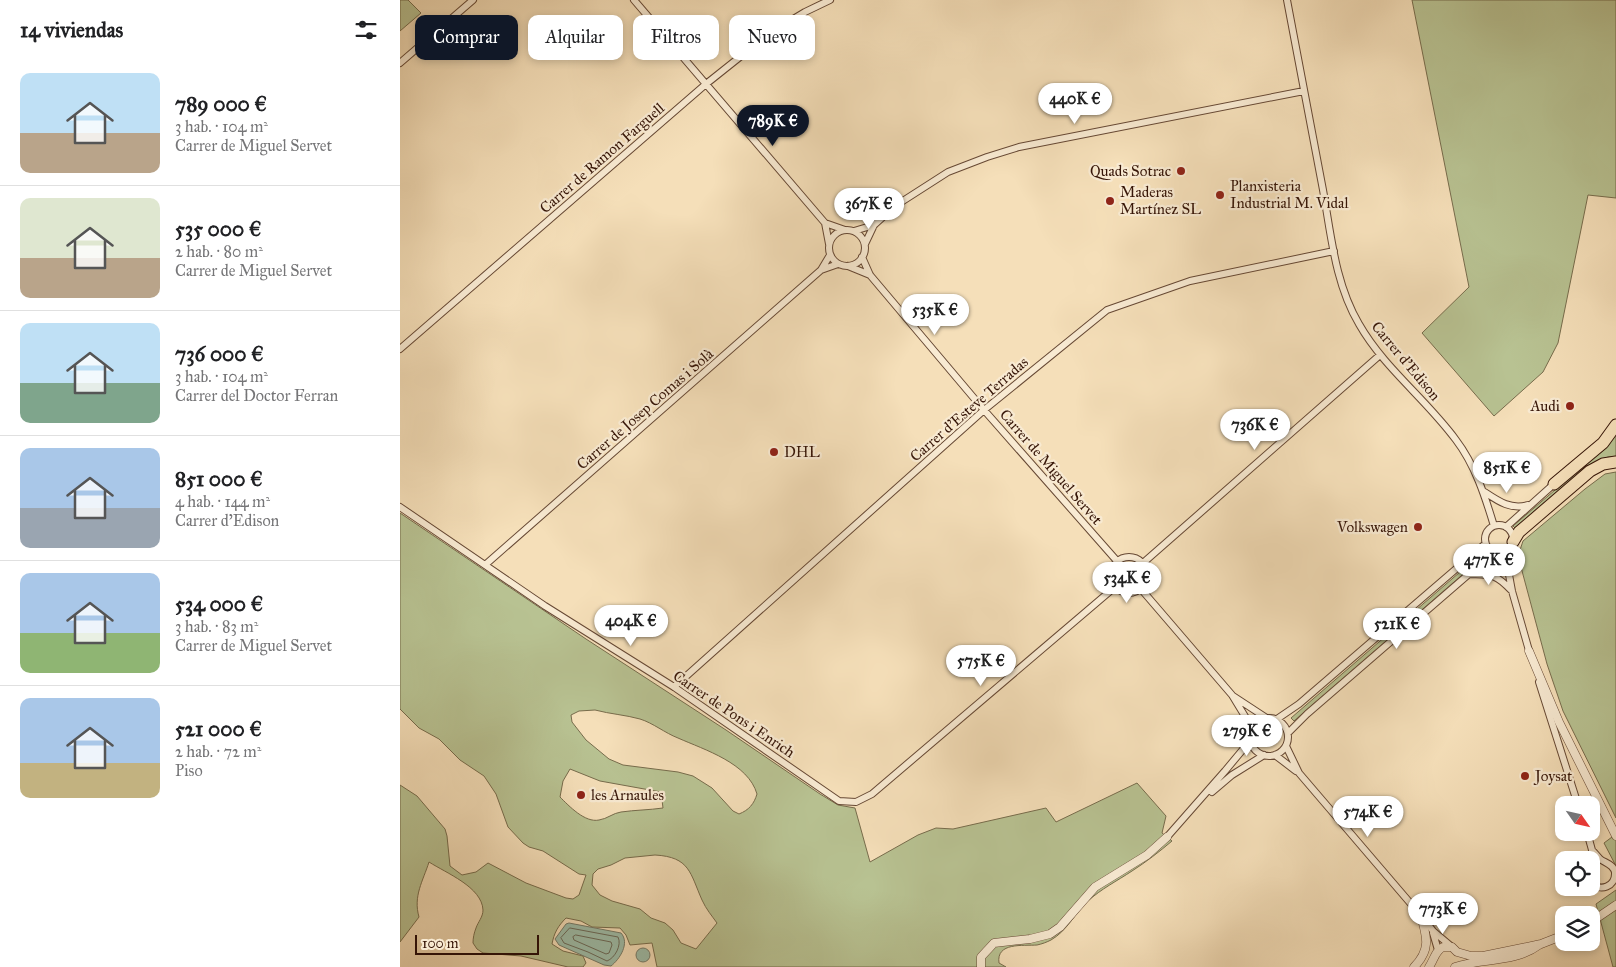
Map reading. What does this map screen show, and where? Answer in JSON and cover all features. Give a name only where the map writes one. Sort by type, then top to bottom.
[{"type":"highway","points":[[1554,484],[1603,443],[1616,425]]},
{"type":"highway","points":[[1513,542],[1519,532],[1590,471],[1603,464],[1616,462]]},
{"type":"street","points":[[400,63],[472,0]]},
{"type":"street","points":[[634,0],[825,223],[830,255],[838,264],[848,266],[862,258],[865,250],[864,244],[861,236],[854,231]]},
{"type":"street","name":"Carrer de Ramon Farguell","points":[[400,350],[706,84],[770,33],[805,12],[830,0]]},
{"type":"street","name":"Carrer d'Edison","points":[[1287,0],[1334,251],[1344,292],[1358,324],[1380,355],[1456,439],[1473,467],[1494,526]]},
{"type":"street","points":[[864,244],[874,225],[895,206],[948,172],[987,157],[1018,147],[1304,91]]},
{"type":"street","points":[[825,223],[854,231],[874,225]]},
{"type":"street","points":[[829,244],[835,234],[845,230]]},
{"type":"street","name":"Carrer d'Esteve Terradas","points":[[674,686],[984,410],[1107,310],[1190,281],[1334,251]]},
{"type":"street","name":"Carrer de Josep Comas i Solà","points":[[485,565],[821,270],[830,255]]},
{"type":"street","name":"Carrer de Miguel Servet","points":[[862,258],[870,275],[984,410],[1117,561]]},
{"type":"street","name":"Carrer de Josep Comas i Solà","points":[[821,270],[838,264]]},
{"type":"street","name":"Carrer de Miguel Servet","points":[[848,266],[870,275]]},
{"type":"street","points":[[1143,563],[1380,355]]},
{"type":"street","points":[[1506,527],[1554,484]]},
{"type":"street","points":[[1483,491],[1501,503],[1511,506],[1521,507],[1530,504]]},
{"type":"street","name":"Carrer de Pons i Enrich","points":[[400,506],[545,606],[674,686],[839,801],[856,802],[872,794],[1115,587]]},
{"type":"street","points":[[1276,719],[1299,704],[1485,544],[1486,533],[1494,526],[1506,527],[1512,533],[1513,542],[1504,553],[1492,552],[1485,544]]},
{"type":"street","points":[[1288,733],[1307,714],[1492,552]]},
{"type":"street","points":[[1504,553],[1512,591],[1529,651],[1575,796]]},
{"type":"street","points":[[1124,557],[1131,557],[1143,563],[1148,577],[1141,589],[1128,593],[1115,587],[1111,573],[1117,561],[1124,557]]},
{"type":"street","points":[[1468,574],[1490,575],[1500,579],[1512,591]]},
{"type":"street","points":[[1141,589],[1232,695],[1246,718],[1250,731],[1250,741],[1255,750],[1264,755],[1275,755],[1282,751],[1286,746],[1288,733],[1284,724],[1276,719],[1266,717],[1232,695]]},
{"type":"street","points":[[1529,651],[1560,722],[1616,836]]},
{"type":"street","points":[[1250,731],[1257,721],[1266,717]]},
{"type":"street","points":[[981,967],[981,957],[994,943],[1030,939],[1050,934],[1060,927],[1095,886],[1147,855],[1167,838],[1250,741]]},
{"type":"street","points":[[1286,746],[1299,773]]},
{"type":"street","points":[[1194,807],[1232,775],[1264,755]]},
{"type":"street","points":[[1275,755],[1299,773],[1433,931],[1454,949],[1459,958],[1455,967]]},
{"type":"street","points":[[1590,841],[1592,850]]},
{"type":"street","points":[[1600,859],[1612,866],[1615,876],[1612,883],[1605,888],[1600,887]]},
{"type":"street","points":[[1600,916],[1616,905]]},
{"type":"street","points":[[1414,967],[1424,955],[1426,946],[1426,935],[1421,916]]},
{"type":"street","points":[[1429,967],[1438,950],[1433,931]]},
{"type":"street","points":[[1438,950],[1443,947],[1471,956],[1483,956],[1541,944],[1555,939]]},
{"type":"street","points":[[1455,967],[1514,956],[1530,951],[1541,944]]},
{"type":"street","points":[[1435,958],[1439,967]]},
{"type":"shaded area","points":[[400,0],[408,0],[421,13],[415,15],[415,18],[400,31]]},
{"type":"shaded area","points":[[1412,0],[1616,0],[1616,198],[1588,195],[1558,343],[1543,372],[1494,416],[1422,333],[1469,287]]},
{"type":"shaded area","points":[[1616,432],[1616,457],[1608,457],[1599,461],[1516,529],[1513,526],[1576,472]]},
{"type":"shaded area","points":[[1616,472],[1616,818],[1563,711],[1547,664],[1518,556],[1523,541],[1605,474]]},
{"type":"shaded area","points":[[400,513],[820,794],[838,805],[855,808],[870,862],[918,835],[936,828],[953,829],[1046,808],[1056,822],[1137,783],[1166,816],[1162,833],[1172,841],[1093,897],[1083,906],[1062,932],[1051,940],[1037,945],[1012,946],[1002,951],[999,956],[999,963],[1006,967],[657,967],[652,943],[630,945],[626,935],[620,928],[592,927],[581,921],[566,918],[557,930],[552,944],[563,951],[583,956],[586,963],[583,967],[568,967],[521,956],[483,953],[473,943],[473,937],[483,913],[477,894],[462,882],[429,862],[418,895],[417,909],[419,917],[400,942],[400,785],[417,796],[445,829],[450,866],[462,875],[476,872],[488,863],[526,883],[573,899],[579,895],[586,875],[579,874],[543,851],[523,843],[508,827],[496,794],[484,776],[460,760],[439,739],[419,728],[400,709]],"holes":[[[595,710],[645,721],[724,759],[745,774],[752,783],[757,794],[754,801],[746,811],[739,814],[733,811],[712,788],[693,776],[678,772],[623,765],[609,759],[586,740],[572,722],[571,715],[579,711]],[[570,769],[600,781],[661,792],[663,808],[621,812],[599,820],[588,819],[560,797],[563,781]],[[655,855],[667,856],[682,863],[687,868],[704,903],[717,923],[696,949],[681,943],[673,930],[665,923],[651,918],[640,909],[612,901],[600,895],[592,885],[593,874],[598,869],[625,858]]]},
{"type":"shaded area","points":[[1482,553],[1484,556],[1294,721],[1291,718]]},
{"type":"shaded area","points":[[1616,834],[1616,866],[1604,843]]},
{"type":"shaded area","points":[[1616,890],[1616,967],[1613,967],[1600,919],[1600,906],[1597,906],[1596,904]]},
{"type":"water","points":[[566,924],[621,933],[624,937],[623,951],[611,966],[604,965],[559,945],[555,939]]},
{"type":"water","points":[[640,948],[646,948],[650,955],[646,962],[640,962],[636,958],[636,952]]},
{"type":"place","name":"Quads Sotrac","points":[[1181,171]]},
{"type":"place","name":"Planxisteria Industrial M. Vidal","points":[[1220,195]]},
{"type":"place","name":"Maderas Martínez SL","points":[[1110,201]]},
{"type":"place","name":"Audi","points":[[1570,406]]},
{"type":"place","name":"DHL","points":[[774,452]]},
{"type":"place","name":"Volkswagen","points":[[1418,527]]},
{"type":"place","name":"Joysat","points":[[1525,776]]},
{"type":"place","name":"les Arnaules","points":[[581,795]]}]
